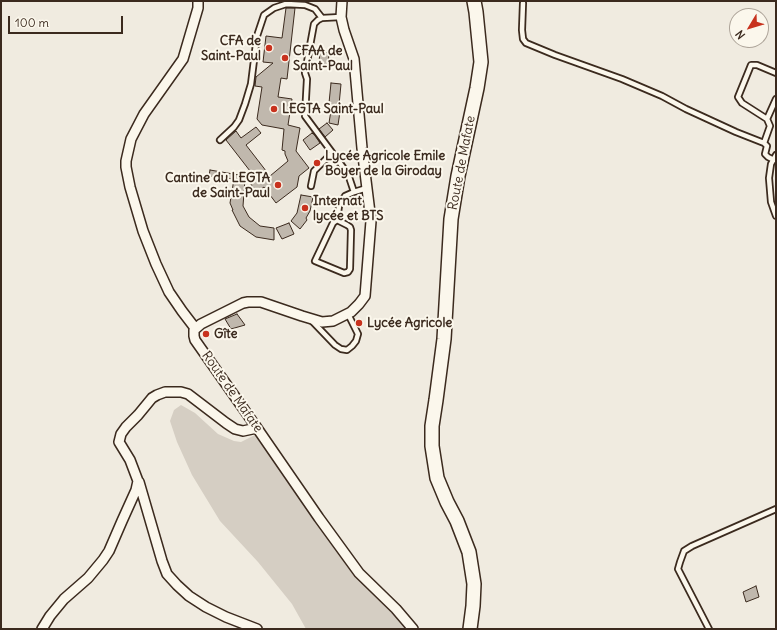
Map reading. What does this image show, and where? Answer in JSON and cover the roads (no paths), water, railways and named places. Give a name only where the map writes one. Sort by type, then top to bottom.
[{"type":"main road","name":"Route de Mafate","points":[[470,629],[474,584],[469,552],[457,521],[437,478],[432,446],[432,426],[444,340],[451,219],[481,62],[474,1]]},
{"type":"street","points":[[198,1],[198,8],[183,59],[144,114],[131,140],[126,161],[130,187],[143,231],[159,270],[170,292],[195,328],[243,303],[248,302],[261,302],[322,322],[333,321],[348,314],[365,296],[371,221],[362,148],[354,59],[344,30],[342,1]]},
{"type":"street","name":"Route de Mafate","points":[[195,328],[193,332],[195,340],[319,518],[359,573],[396,609],[413,629]]},
{"type":"street","points":[[256,629],[206,607],[189,596],[167,574],[138,481],[130,460],[119,442],[121,434],[126,427],[152,398],[165,392],[181,392],[188,394],[236,430],[243,431],[257,428]]},
{"type":"street","points":[[42,629],[50,616],[64,599],[88,578],[104,560],[136,490],[138,481]]},
{"type":"lane","points":[[523,3],[522,30],[523,39],[526,43],[622,79],[764,143],[767,146],[766,154],[768,157],[775,157],[771,164],[769,178],[771,202],[776,216]]},
{"type":"lane","points":[[220,140],[234,128],[239,120],[245,104],[251,84],[257,36],[264,15],[274,8],[286,4],[305,4],[315,9],[322,18]]},
{"type":"lane","points":[[342,17],[322,18],[314,24],[305,73],[307,79],[305,116],[348,174],[354,192]]},
{"type":"lane","points":[[764,143],[770,126],[767,119],[742,103],[738,97],[751,65],[757,65],[776,73]]},
{"type":"lane","points":[[767,119],[776,99]]},
{"type":"lane","points":[[311,186],[314,171],[332,153]]},
{"type":"lane","points":[[337,220],[350,227],[351,230],[350,269],[348,272],[344,273],[315,261],[333,223],[337,220],[339,206],[345,196],[367,188]]},
{"type":"lane","points":[[310,318],[335,345],[340,349],[347,350],[356,341],[358,334],[348,314]]},
{"type":"lane","points":[[709,629],[678,569],[684,551],[692,546],[776,509]]},
{"type":"place","name":"CFA de Saint-Paul","points":[[269,48]]},
{"type":"place","name":"CFAA de Saint-Paul","points":[[285,58]]},
{"type":"place","name":"LEGTA Saint-Paul","points":[[274,109]]},
{"type":"place","name":"Lycée Agricole Emile Boyer de la Giroday","points":[[317,163]]},
{"type":"place","name":"Cantine du LEGTA de Saint-Paul","points":[[278,185]]},
{"type":"place","name":"Internat lycée et BTS","points":[[305,208]]},
{"type":"place","name":"Lycée Agricole","points":[[359,323]]},
{"type":"place","name":"Gîte","points":[[206,334]]}]
